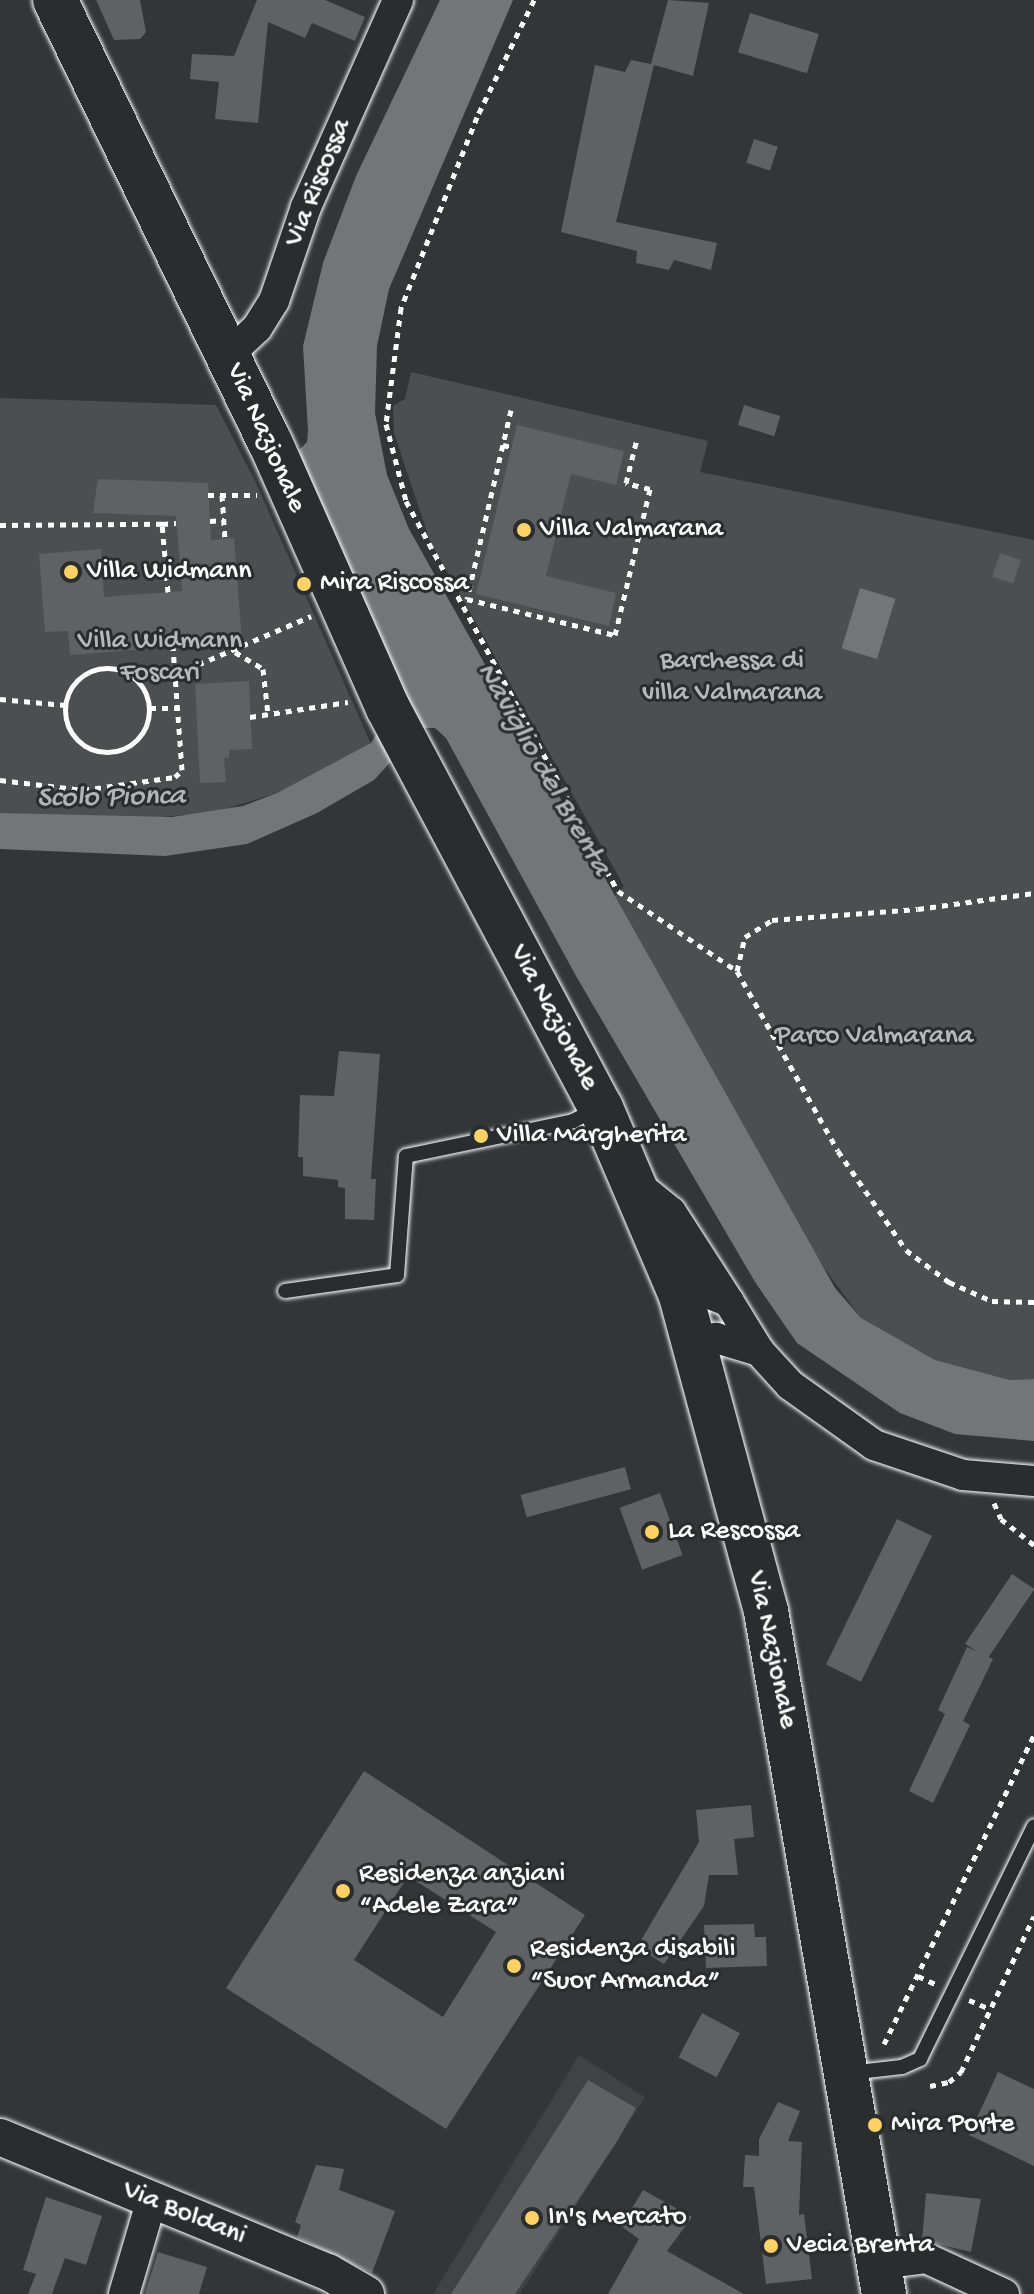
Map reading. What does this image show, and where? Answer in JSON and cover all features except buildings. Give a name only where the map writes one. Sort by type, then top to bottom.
[{"type":"main road","name":"Via Nazionale","points":[[55,0],[228,355],[287,485],[371,705],[413,756],[601,1108],[681,1296],[766,1611],[882,2279]]},
{"type":"street","name":"Via Riscossa","points":[[228,355],[257,328],[274,301],[306,207],[398,0]]},
{"type":"street","points":[[635,1183],[671,1212],[759,1351],[790,1385],[874,1445],[963,1475],[1034,1481]]},
{"type":"street","points":[[681,1296],[700,1290],[729,1302]]},
{"type":"street","points":[[696,1343],[716,1338],[759,1351]]},
{"type":"street","name":"Via Boldani","points":[[0,2137],[151,2202],[328,2272],[366,2294]]},
{"type":"street","points":[[124,2294],[151,2202]]},
{"type":"street","points":[[882,2279],[926,2258],[1004,2294]]},
{"type":"lane","points":[[285,1291],[397,1275],[406,1156],[573,1121],[601,1108]]},
{"type":"lane","points":[[848,2073],[902,2067],[920,2059],[1034,1826]]},
{"type":"path","points":[[534,0],[477,117],[401,308],[388,394],[391,457],[424,542],[618,891],[737,971],[845,1163],[906,1250],[949,1282],[992,1301],[1034,1302]]},
{"type":"path","points":[[511,410],[467,599],[615,635],[650,489],[626,483],[637,439]]},
{"type":"path","points":[[503,445],[512,447]]},
{"type":"path","points":[[208,495],[272,495],[287,485]]},
{"type":"path","points":[[222,495],[225,539]]},
{"type":"path","points":[[210,521],[224,520]]},
{"type":"path","points":[[0,525],[176,523]]},
{"type":"path","points":[[162,524],[168,592]]},
{"type":"path","points":[[176,674],[235,652],[315,614]]},
{"type":"path","points":[[234,642],[235,652]]},
{"type":"path","points":[[0,780],[83,790],[175,777],[182,770],[173,647]]},
{"type":"path","points":[[235,652],[263,669],[268,714]]},
{"type":"path","points":[[102,668],[116,668],[140,682],[150,708],[142,734],[120,751],[106,752],[92,750],[71,732],[65,705],[77,680],[102,668]]},
{"type":"path","points":[[0,699],[65,705]]},
{"type":"path","points":[[250,717],[371,705]]},
{"type":"path","points":[[150,708],[178,708]]},
{"type":"path","points":[[737,971],[745,937],[772,920],[918,909],[1034,893]]},
{"type":"path","points":[[993,1501],[1001,1519],[1034,1545]]},
{"type":"path","points":[[884,2044],[1034,1735]]},
{"type":"path","points":[[930,2086],[949,2082],[961,2072],[1034,1916]]},
{"type":"path","points":[[917,1975],[938,1986]]},
{"type":"path","points":[[968,2000],[990,2009]]},
{"type":"shaded area","points":[[579,2055],[645,2097],[520,2294],[433,2294]]},
{"type":"green space","points":[[411,372],[708,441],[700,472],[1034,540],[1034,1379],[1010,1380],[935,1360],[884,1332],[861,1318],[806,1243],[614,897],[624,886],[430,541],[394,433],[393,406],[405,399]]},
{"type":"green space","name":"Villa Widmann Foscari","points":[[0,398],[216,405],[256,483],[371,744],[277,793],[212,813],[130,819],[0,813]]},
{"type":"water","name":"Naviglio del Brenta","points":[[440,0],[513,0],[389,289],[377,346],[375,413],[387,475],[409,529],[835,1288],[861,1318],[935,1360],[1010,1380],[1034,1379],[1034,1441],[955,1434],[900,1413],[797,1343],[755,1282],[576,976],[446,738],[435,728],[422,728],[374,780],[317,813],[247,844],[165,856],[0,849],[0,813],[172,817],[243,806],[277,793],[371,743],[403,691],[304,469],[299,450],[307,442],[308,431],[303,346],[323,263],[356,176]]},
{"type":"water","points":[[860,588],[895,599],[877,659],[842,648]]},
{"type":"place","name":"Villa Valmarana","points":[[524,530]]},
{"type":"place","name":"Villa Widmann","points":[[71,572]]},
{"type":"place","name":"Mira Riscossa","points":[[304,584]]},
{"type":"place","name":"Villa Margherita","points":[[481,1136]]},
{"type":"place","name":"La Rescossa","points":[[652,1532]]},
{"type":"place","name":"Residenza anziani “Adele Zara”","points":[[343,1891]]},
{"type":"place","name":"Residenza disabili “Suor Armanda”","points":[[514,1966]]},
{"type":"place","name":"Mira Porte","points":[[875,2125]]},
{"type":"place","name":"In's Mercato","points":[[532,2218]]},
{"type":"place","name":"Vecia Brenta","points":[[771,2246]]},
{"type":"park label","name":"Barchessa di villa Valmarana","points":[[732,678]]},
{"type":"park label","name":"Parco Valmarana","points":[[874,1037]]},
{"type":"water label","name":"Scolo Pionca","points":[[111,799]]}]
